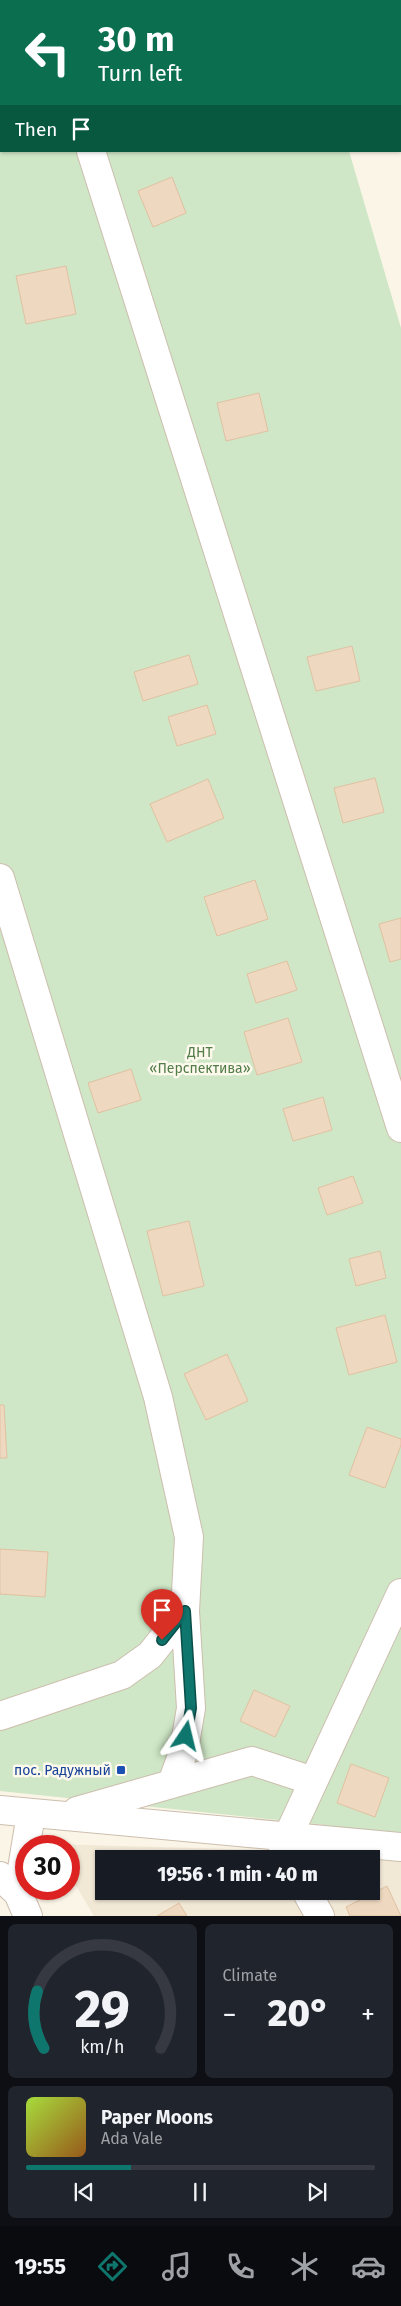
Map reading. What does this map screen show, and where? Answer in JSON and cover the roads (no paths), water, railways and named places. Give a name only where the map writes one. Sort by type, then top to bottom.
[{"type":"street","points":[[91,152],[401,1128]]},
{"type":"street","points":[[0,878],[158,1396],[189,1538],[185,1611],[191,1708],[184,1750],[172,1783]]},
{"type":"street","points":[[288,1847],[313,1780],[401,1593]]},
{"type":"street","points":[[0,1716],[122,1675],[150,1655],[185,1611]]},
{"type":"street","points":[[62,1815],[252,1762],[313,1780]]},
{"type":"street","points":[[0,1810],[62,1815],[288,1847],[401,1847]]},
{"type":"street","points":[[27,1835],[31,1814]]},
{"type":"street","points":[[311,1900],[320,1916]]},
{"type":"place","name":"пос. Радужный","points":[[121,1770]]},
{"type":"park label","name":"ДНТ «Перспектива»","points":[[200,1060]]}]
